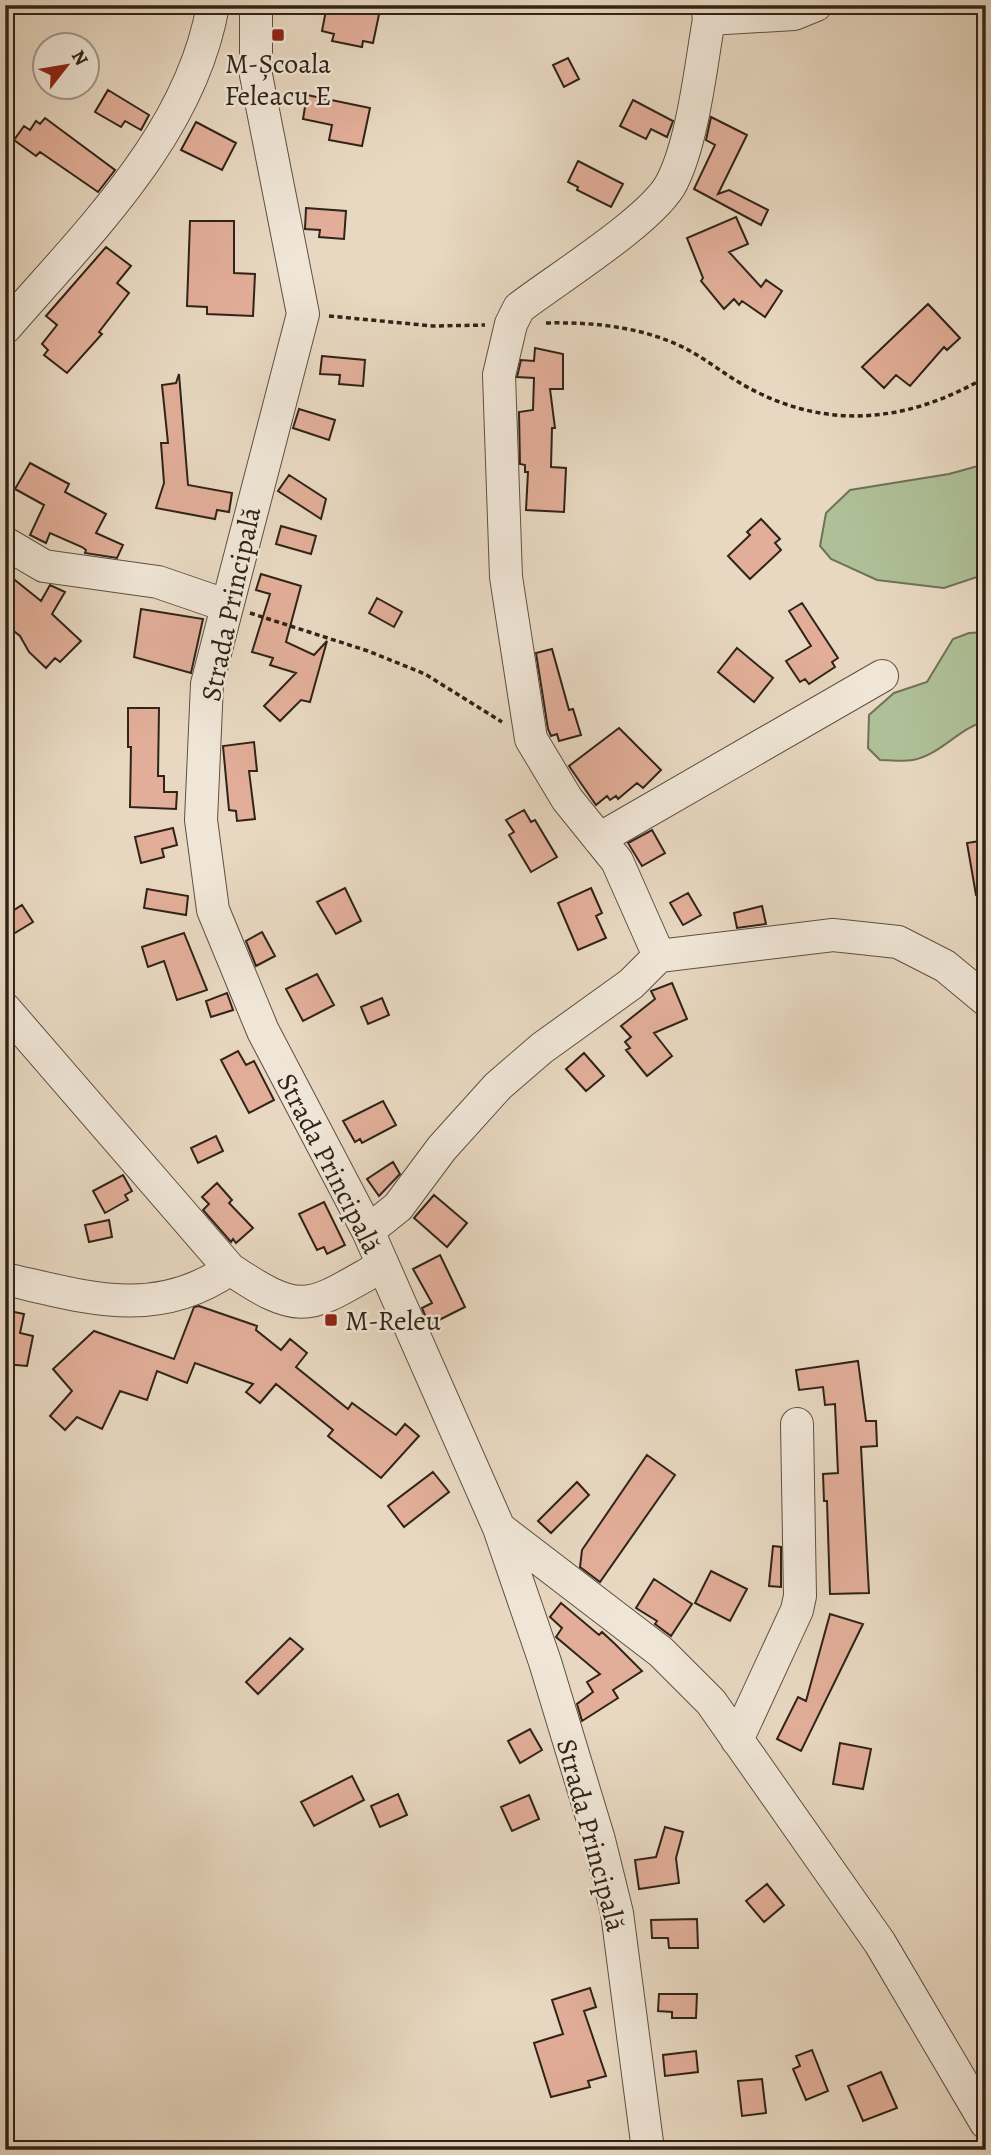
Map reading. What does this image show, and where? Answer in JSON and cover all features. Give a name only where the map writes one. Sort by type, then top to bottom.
[{"type":"street","points":[[5,328],[106,212],[141,167],[182,100],[209,30],[213,5]]},
{"type":"street","name":"Strada Principală","points":[[256,5],[256,75],[303,314],[225,605],[207,684],[201,820],[213,910],[263,1031],[368,1231],[499,1528],[545,1662],[599,1840],[617,1913],[648,2150]]},
{"type":"street","points":[[659,956],[617,861],[567,799],[531,739],[506,578],[499,375],[511,324],[519,308],[653,207],[672,182],[691,122],[708,12],[794,14],[816,5]]},
{"type":"street","points":[[5,544],[44,566],[158,582],[225,605]]},
{"type":"street","points":[[599,839],[882,676]]},
{"type":"street","points":[[368,1231],[398,1207],[442,1147],[498,1086],[542,1048],[631,984],[659,956],[833,935],[898,942],[945,966],[986,1000]]},
{"type":"street","points":[[5,1009],[230,1269],[257,1288],[288,1301],[317,1302],[382,1266]]},
{"type":"street","points":[[5,1279],[106,1301],[146,1301],[206,1286],[230,1269]]},
{"type":"street","points":[[737,1740],[797,1610],[800,1596],[797,1424]]},
{"type":"street","name":"Strada Principală","points":[[499,1528],[661,1652],[711,1702],[880,1943],[986,2123]]},
{"type":"path","points":[[303,314],[433,326],[560,323],[632,328],[678,344],[750,389],[812,414],[876,417],[952,397],[986,377]]},
{"type":"path","points":[[225,605],[368,651],[425,674],[531,739]]},
{"type":"green space","points":[[986,460],[986,574],[944,588],[877,580],[831,559],[820,546],[826,513],[850,490],[949,474],[978,466]]},
{"type":"green space","points":[[986,632],[986,721],[967,729],[923,757],[905,761],[880,760],[868,748],[869,715],[894,693],[927,682],[953,639],[969,633]]},
{"type":"building","points":[[327,5],[381,5],[373,43],[363,41],[362,47],[332,41],[334,34],[322,31]]},
{"type":"building","points":[[568,58],[579,79],[564,87],[553,65]]},
{"type":"building","points":[[108,90],[149,115],[141,130],[125,121],[121,127],[95,112]]},
{"type":"building","points":[[307,95],[370,108],[362,146],[329,140],[332,125],[303,119]]},
{"type":"building","points":[[633,100],[673,121],[667,137],[651,129],[646,139],[620,126]]},
{"type":"building","points":[[711,117],[747,135],[718,194],[729,190],[768,210],[761,225],[694,189],[715,145],[706,140]]},
{"type":"building","points":[[45,118],[115,170],[98,192],[40,152],[36,156],[14,140],[24,126],[30,130],[36,121],[40,124]]},
{"type":"building","points":[[196,122],[236,143],[222,170],[181,150]]},
{"type":"building","points":[[578,161],[623,184],[611,207],[577,190],[578,187],[568,182]]},
{"type":"building","points":[[306,208],[346,211],[344,239],[319,237],[320,230],[305,229]]},
{"type":"building","points":[[736,217],[748,244],[729,252],[761,287],[766,280],[782,291],[765,317],[742,301],[739,305],[734,299],[724,309],[701,281],[703,278],[687,238]]},
{"type":"building","points":[[190,221],[234,221],[234,273],[255,274],[253,316],[207,314],[207,307],[187,306]]},
{"type":"building","points":[[106,247],[131,266],[117,283],[129,293],[99,332],[102,334],[67,373],[44,355],[48,350],[42,344],[57,325],[46,316]]},
{"type":"building","points":[[928,304],[960,338],[947,350],[944,347],[910,386],[896,375],[884,388],[862,367]]},
{"type":"building","points":[[535,348],[563,354],[563,389],[550,389],[555,428],[552,428],[551,467],[566,468],[564,512],[526,510],[528,472],[525,472],[525,465],[520,464],[519,412],[533,410],[534,378],[517,377],[521,360],[534,361]]},
{"type":"building","points":[[322,356],[365,360],[363,386],[339,384],[340,375],[320,374]]},
{"type":"building","points":[[179,374],[188,485],[232,493],[229,512],[217,510],[215,519],[156,508],[164,483],[161,443],[168,443],[162,385],[176,383]]},
{"type":"building","points":[[299,409],[335,420],[329,440],[293,428]]},
{"type":"building","points":[[30,463],[69,484],[65,492],[106,514],[96,533],[123,545],[117,558],[85,553],[86,550],[82,547],[50,533],[46,543],[30,535],[44,505],[15,489]]},
{"type":"building","points":[[289,475],[326,499],[321,519],[278,491]]},
{"type":"building","points":[[761,519],[780,539],[775,543],[781,550],[750,579],[728,556],[750,535],[747,532]]},
{"type":"building","points":[[281,526],[316,536],[311,554],[276,544]]},
{"type":"building","points":[[5,572],[41,601],[50,585],[65,592],[52,614],[81,641],[60,662],[55,658],[46,668],[29,652],[20,636],[5,624]]},
{"type":"building","points":[[261,574],[301,586],[286,642],[314,655],[327,641],[310,702],[301,700],[280,721],[264,706],[296,673],[270,665],[273,658],[252,652],[270,594],[256,590]]},
{"type":"building","points":[[377,598],[402,612],[394,627],[369,613]]},
{"type":"building","points":[[802,603],[838,658],[832,662],[835,667],[809,684],[805,679],[800,682],[786,661],[811,646],[789,611]]},
{"type":"building","points":[[141,609],[203,619],[191,673],[134,657]]},
{"type":"building","points":[[737,648],[773,678],[754,702],[718,672]]},
{"type":"building","points":[[552,649],[569,710],[573,709],[581,735],[559,741],[557,734],[551,736],[548,729],[536,653]]},
{"type":"building","points":[[128,708],[159,708],[158,776],[164,776],[164,792],[177,792],[176,809],[130,807],[131,747],[128,747]]},
{"type":"building","points":[[619,728],[661,770],[643,788],[637,783],[618,799],[616,796],[610,800],[607,796],[596,805],[569,766]]},
{"type":"building","points":[[254,742],[257,771],[249,771],[255,819],[237,821],[236,811],[229,810],[223,746]]},
{"type":"building","points":[[524,810],[531,822],[535,820],[557,857],[531,872],[509,835],[514,832],[506,820]]},
{"type":"building","points":[[173,828],[177,845],[162,849],[164,857],[141,863],[135,837]]},
{"type":"building","points":[[652,830],[665,853],[642,866],[628,843]]},
{"type":"building","points":[[986,840],[986,894],[976,895],[967,843]]},
{"type":"building","points":[[345,888],[361,921],[336,934],[317,902]]},
{"type":"building","points":[[591,888],[602,913],[596,916],[606,938],[578,950],[558,903]]},
{"type":"building","points":[[147,889],[188,896],[186,915],[144,908]]},
{"type":"building","points":[[688,893],[701,915],[683,925],[670,903]]},
{"type":"building","points":[[22,905],[33,922],[5,939],[5,916]]},
{"type":"building","points":[[762,906],[766,924],[737,928],[734,913]]},
{"type":"building","points":[[262,932],[275,956],[256,966],[246,941]]},
{"type":"building","points":[[184,933],[207,990],[177,1000],[164,961],[148,967],[142,947]]},
{"type":"building","points":[[317,974],[334,1005],[303,1021],[286,989]]},
{"type":"building","points":[[672,983],[687,1019],[654,1033],[672,1056],[647,1076],[626,1050],[630,1048],[625,1042],[631,1037],[621,1026],[655,999],[651,991]]},
{"type":"building","points":[[227,993],[233,1010],[211,1017],[206,1001]]},
{"type":"building","points":[[382,998],[389,1015],[368,1024],[361,1007]]},
{"type":"building","points":[[238,1051],[246,1065],[254,1061],[274,1100],[249,1113],[221,1060]]},
{"type":"building","points":[[584,1053],[604,1076],[586,1091],[566,1069]]},
{"type":"building","points":[[383,1101],[396,1125],[362,1143],[360,1139],[355,1142],[343,1121]]},
{"type":"building","points":[[216,1136],[223,1151],[198,1163],[191,1148]]},
{"type":"building","points":[[393,1162],[400,1174],[379,1196],[367,1179]]},
{"type":"building","points":[[123,1175],[132,1191],[125,1195],[128,1200],[105,1213],[93,1191]]},
{"type":"building","points":[[217,1183],[232,1200],[229,1203],[253,1228],[236,1243],[233,1239],[231,1242],[203,1210],[209,1204],[202,1197]]},
{"type":"building","points":[[434,1195],[467,1223],[447,1247],[414,1218]]},
{"type":"building","points":[[324,1202],[345,1245],[327,1254],[324,1247],[317,1250],[299,1214]]},
{"type":"building","points":[[109,1220],[112,1237],[89,1242],[85,1225]]},
{"type":"building","points":[[440,1255],[465,1307],[429,1325],[422,1308],[432,1303],[413,1269]]},
{"type":"building","points":[[199,1306],[257,1326],[256,1330],[281,1350],[290,1339],[307,1353],[296,1367],[348,1409],[352,1403],[396,1435],[405,1424],[419,1436],[381,1478],[328,1436],[333,1430],[276,1384],[260,1403],[246,1392],[253,1384],[195,1363],[187,1383],[157,1371],[147,1400],[120,1391],[102,1429],[77,1417],[65,1430],[50,1416],[72,1391],[53,1369],[94,1331],[174,1359],[194,1307]]},
{"type":"building","points":[[5,1310],[24,1314],[20,1333],[33,1336],[27,1366],[5,1364]]},
{"type":"building","points":[[858,1361],[866,1421],[876,1421],[877,1446],[861,1447],[869,1593],[830,1594],[827,1501],[824,1501],[823,1474],[838,1473],[835,1404],[825,1405],[823,1387],[799,1390],[796,1370]]},
{"type":"building","points":[[647,1455],[675,1475],[600,1582],[580,1567],[582,1550]]},
{"type":"building","points":[[433,1472],[449,1492],[404,1527],[388,1506]]},
{"type":"building","points":[[577,1482],[589,1495],[551,1533],[538,1521]]},
{"type":"building","points":[[773,1546],[781,1547],[781,1587],[769,1586]]},
{"type":"building","points":[[711,1571],[747,1589],[730,1621],[695,1603]]},
{"type":"building","points":[[654,1579],[692,1604],[671,1636],[655,1624],[657,1621],[636,1608]]},
{"type":"building","points":[[561,1603],[599,1635],[602,1632],[642,1671],[613,1690],[618,1698],[582,1721],[577,1704],[593,1692],[587,1682],[600,1674],[556,1637],[562,1628],[550,1617]]},
{"type":"building","points":[[830,1614],[863,1624],[801,1751],[777,1739],[798,1697],[806,1701]]},
{"type":"building","points":[[290,1638],[303,1649],[258,1694],[246,1682]]},
{"type":"building","points":[[530,1729],[542,1750],[520,1763],[508,1741]]},
{"type":"building","points":[[840,1743],[871,1749],[863,1789],[833,1784]]},
{"type":"building","points":[[352,1776],[364,1800],[314,1826],[301,1802]]},
{"type":"building","points":[[398,1794],[407,1815],[380,1827],[371,1806]]},
{"type":"building","points":[[529,1795],[539,1819],[512,1831],[501,1807]]},
{"type":"building","points":[[665,1827],[683,1832],[676,1858],[679,1883],[639,1889],[635,1860],[656,1857]]},
{"type":"building","points":[[767,1884],[784,1905],[764,1922],[746,1901]]},
{"type":"building","points":[[697,1919],[698,1948],[669,1948],[668,1938],[652,1938],[651,1920]]},
{"type":"building","points":[[590,1988],[596,2007],[584,2011],[606,2076],[588,2081],[590,2087],[551,2097],[534,2043],[563,2034],[552,2000]]},
{"type":"building","points":[[659,1994],[697,1994],[696,2018],[672,2018],[672,2012],[658,2011]]},
{"type":"building","points":[[812,2050],[828,2091],[806,2100],[793,2069],[800,2066],[796,2056]]},
{"type":"building","points":[[696,2051],[698,2072],[665,2076],[663,2055]]},
{"type":"building","points":[[881,2072],[897,2108],[863,2121],[848,2086]]},
{"type":"building","points":[[762,2079],[766,2113],[742,2116],[738,2081]]},
{"type":"place","name":"M-Școala Feleacu E","points":[[278,35]]},
{"type":"place","name":"M-Releu","points":[[331,1320]]}]
